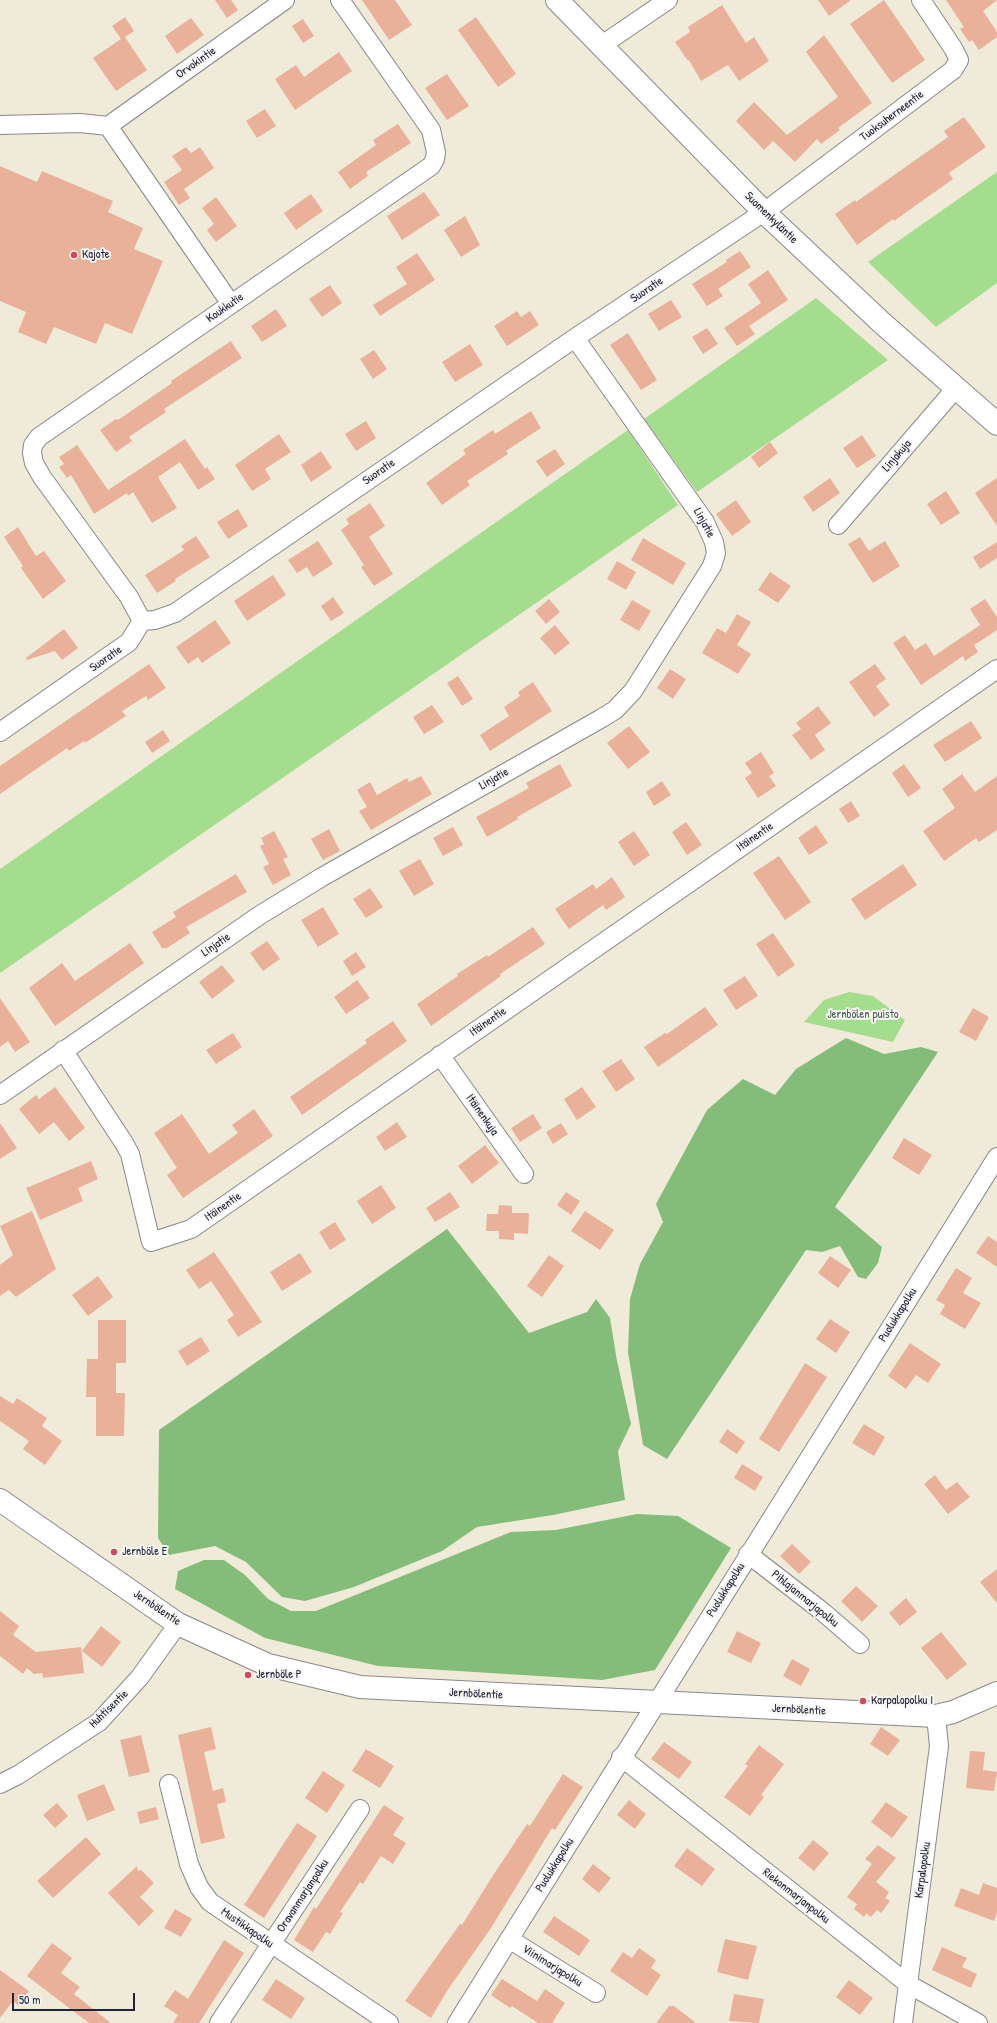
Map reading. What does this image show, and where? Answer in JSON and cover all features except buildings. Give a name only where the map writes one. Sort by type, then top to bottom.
[{"type":"street","name":"Orvokintie","points":[[108,126],[285,0]]},
{"type":"street","name":"Koukkutie","points":[[142,621],[129,597],[42,477],[34,463],[32,453],[33,445],[39,437],[431,166],[435,159],[435,142],[431,130],[340,0]]},
{"type":"street","name":"Suomenkyläntie","points":[[557,0],[764,212],[882,323],[956,388],[995,419]]},
{"type":"street","points":[[602,46],[668,0]]},
{"type":"street","name":"Tuoksuherneentie","points":[[764,212],[953,70],[959,60],[953,48],[921,0]]},
{"type":"street","points":[[0,124],[80,123],[108,126],[231,304]]},
{"type":"street","name":"Suoratie","points":[[0,732],[129,642],[142,621],[155,620],[175,613],[575,338],[764,212]]},
{"type":"street","name":"Linjatie","points":[[0,1094],[260,915],[322,876],[602,718],[615,710],[633,691],[712,566],[716,553],[714,542],[705,522],[575,338]]},
{"type":"street","name":"Linjakuja","points":[[838,524],[956,388]]},
{"type":"street","name":"Itäinentie","points":[[63,1050],[130,1154],[151,1242],[191,1229],[997,669]]},
{"type":"street","name":"Itäinenkuja","points":[[440,1055],[524,1174]]},
{"type":"street","name":"Puolukkapolku","points":[[456,2023],[655,1702],[997,1157]]},
{"type":"street","name":"Jernbölentie","points":[[0,1500],[178,1624],[268,1665],[360,1687],[936,1716],[959,1709],[997,1693]]},
{"type":"street","name":"Pihlajanmarjapolku","points":[[748,1554],[823,1612],[860,1644]]},
{"type":"street","name":"Huhtisentie","points":[[0,1784],[25,1771],[99,1722],[140,1677],[178,1624]]},
{"type":"street","name":"Karpalopolku","points":[[903,2023],[939,1746],[936,1716]]},
{"type":"street","name":"Riekonmarjanpolku","points":[[621,1757],[908,1984],[978,2023]]},
{"type":"street","name":"Mustikkapolku","points":[[169,1784],[189,1864],[199,1887],[210,1902],[389,2023]]},
{"type":"street","name":"Oravanmarjanpolku","points":[[219,2023],[360,1809]]},
{"type":"street","name":"Viinimarjapolku","points":[[508,1939],[596,1993]]},
{"type":"green space","points":[[997,172],[997,283],[936,327],[868,262]]},
{"type":"green space","points":[[816,298],[888,360],[697,492],[644,419]]},
{"type":"green space","points":[[628,430],[678,505],[0,973],[0,869]]},
{"type":"green space","name":"Jernbölen puisto","points":[[849,992],[873,996],[905,1020],[893,1042],[804,1022],[824,1000]]},
{"type":"green space","points":[[846,1038],[884,1054],[921,1047],[938,1052],[835,1207],[882,1247],[878,1263],[866,1279],[858,1277],[840,1246],[822,1252],[806,1250],[667,1459],[643,1445],[628,1352],[630,1299],[640,1264],[663,1222],[656,1204],[707,1110],[743,1079],[775,1095],[796,1069]]},
{"type":"green space","points":[[447,1229],[529,1333],[587,1312],[596,1299],[610,1318],[617,1361],[631,1424],[618,1451],[625,1500],[553,1515],[477,1527],[442,1551],[354,1587],[305,1601],[282,1597],[246,1562],[215,1546],[169,1555],[158,1538],[159,1430]]},
{"type":"green space","points":[[637,1514],[678,1516],[731,1548],[655,1670],[602,1680],[378,1666],[265,1638],[175,1589],[178,1571],[204,1560],[224,1560],[245,1575],[268,1599],[291,1611],[316,1611],[511,1532],[556,1530]]},
{"type":"place","name":"Kajote","points":[[74,255]]},
{"type":"place","name":"Jernböle E","points":[[114,1552]]},
{"type":"place","name":"Jernböle P","points":[[248,1675]]},
{"type":"place","name":"Karpalopolku I","points":[[863,1701]]}]
